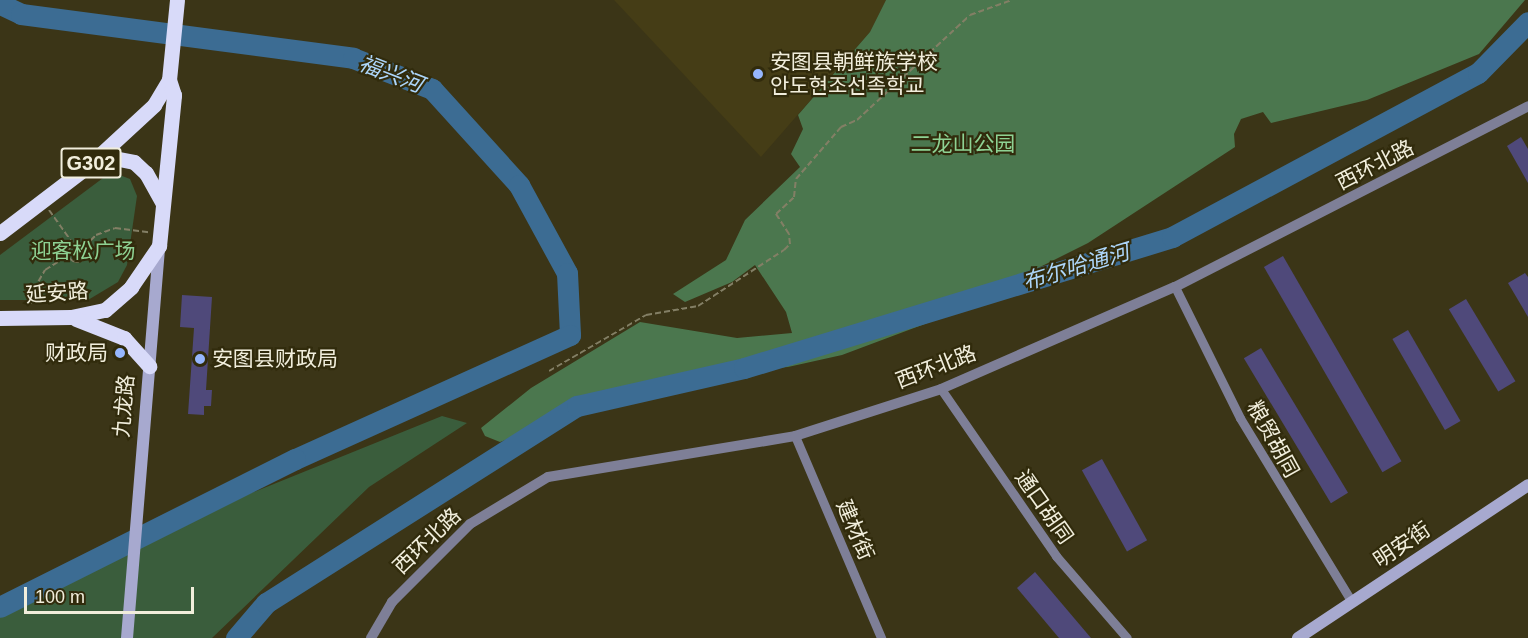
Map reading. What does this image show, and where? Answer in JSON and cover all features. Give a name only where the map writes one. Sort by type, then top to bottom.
[{"type":"highway","name":"九龙路","points":[[159,240],[174,96],[169,80],[177,3]]},
{"type":"highway","name":"G302","points":[[0,234],[88,166],[154,105],[169,80]]},
{"type":"highway","points":[[88,166],[114,158],[134,162],[146,173],[163,204]]},
{"type":"highway","name":"延安路","points":[[0,318],[71,317],[92,314],[115,304],[131,287],[159,240]]},
{"type":"highway","points":[[71,317],[124,338],[149,366]]},
{"type":"main road","name":"九龙路","points":[[128,638],[136,501],[159,240]]},
{"type":"main road","name":"明安街","points":[[1298,638],[1528,485]]},
{"type":"street","name":"西环北路","points":[[371,638],[392,602],[470,524],[548,477],[795,435],[941,389],[1175,287],[1528,106]]},
{"type":"street","name":"粮贸胡同","points":[[1175,287],[1263,459],[1352,602]]},
{"type":"street","name":"通口胡同","points":[[941,389],[1056,556],[1127,638]]},
{"type":"street","name":"建材街","points":[[795,435],[881,638]]},
{"type":"path","points":[[549,371],[646,315],[698,306],[784,250],[790,244],[789,234],[776,214],[794,197],[796,179],[841,127],[857,120],[970,15],[1012,0]]},
{"type":"path","points":[[42,201],[74,245],[84,247]]},
{"type":"path","points":[[84,247],[96,235],[115,228],[159,240]]},
{"type":"path","points":[[31,317],[37,282],[52,263],[69,255],[74,245]]},
{"type":"path","points":[[69,255],[80,261],[86,255],[84,247]]},
{"type":"shaded area","name":"安图县朝鲜族学校 안도현조선족학교","points":[[614,0],[886,0],[870,32],[761,157]]},
{"type":"green space","name":"二龙山公园","points":[[886,0],[1525,0],[1479,54],[1367,100],[1271,123],[1263,112],[1241,119],[1234,134],[1235,147],[1088,243],[930,322],[842,355],[788,367],[674,376],[500,442],[485,436],[481,428],[531,388],[640,322],[737,338],[792,333],[786,312],[755,265],[732,282],[685,302],[673,294],[726,260],[745,220],[800,167],[791,154],[803,129],[798,115],[870,32]]},
{"type":"green space","name":"迎客松广场","points":[[117,174],[130,179],[137,196],[127,265],[118,282],[88,300],[0,300],[0,255],[103,178]]},
{"type":"green space","points":[[442,416],[467,423],[369,487],[212,638],[0,638],[0,609],[172,525]]},
{"type":"building","points":[[1521,137],[1528,149],[1528,183],[1507,146]]},
{"type":"building","points":[[1283,256],[1402,461],[1382,472],[1264,267]]},
{"type":"building","points":[[1525,273],[1528,277],[1528,317],[1508,283]]},
{"type":"building","name":"安图县财政局","points":[[182,295],[212,297],[206,390],[212,390],[211,406],[204,406],[204,415],[188,414],[194,328],[180,327]]},
{"type":"building","points":[[1466,299],[1515,381],[1498,392],[1449,309]]},
{"type":"building","points":[[1408,330],[1460,421],[1445,430],[1392,339]]},
{"type":"building","points":[[1261,348],[1348,493],[1331,503],[1244,358]]},
{"type":"building","points":[[1102,459],[1147,540],[1127,551],[1082,470]]},
{"type":"building","points":[[1035,572],[1091,638],[1059,638],[1017,588]]},
{"type":"waterway","name":"福兴河","points":[[0,4],[21,14],[353,58],[432,89],[519,185],[567,273],[570,335],[295,459],[0,607]]},
{"type":"waterway","name":"布尔哈通河","points":[[236,638],[266,603],[577,406],[744,368],[1172,237],[1478,73],[1528,22]]},
{"type":"place","name":"安图县朝鲜族学校 안도현조선족학교","points":[[758,74]]},
{"type":"place","name":"财政局","points":[[120,353]]},
{"type":"place","name":"安图县财政局","points":[[200,359]]}]
